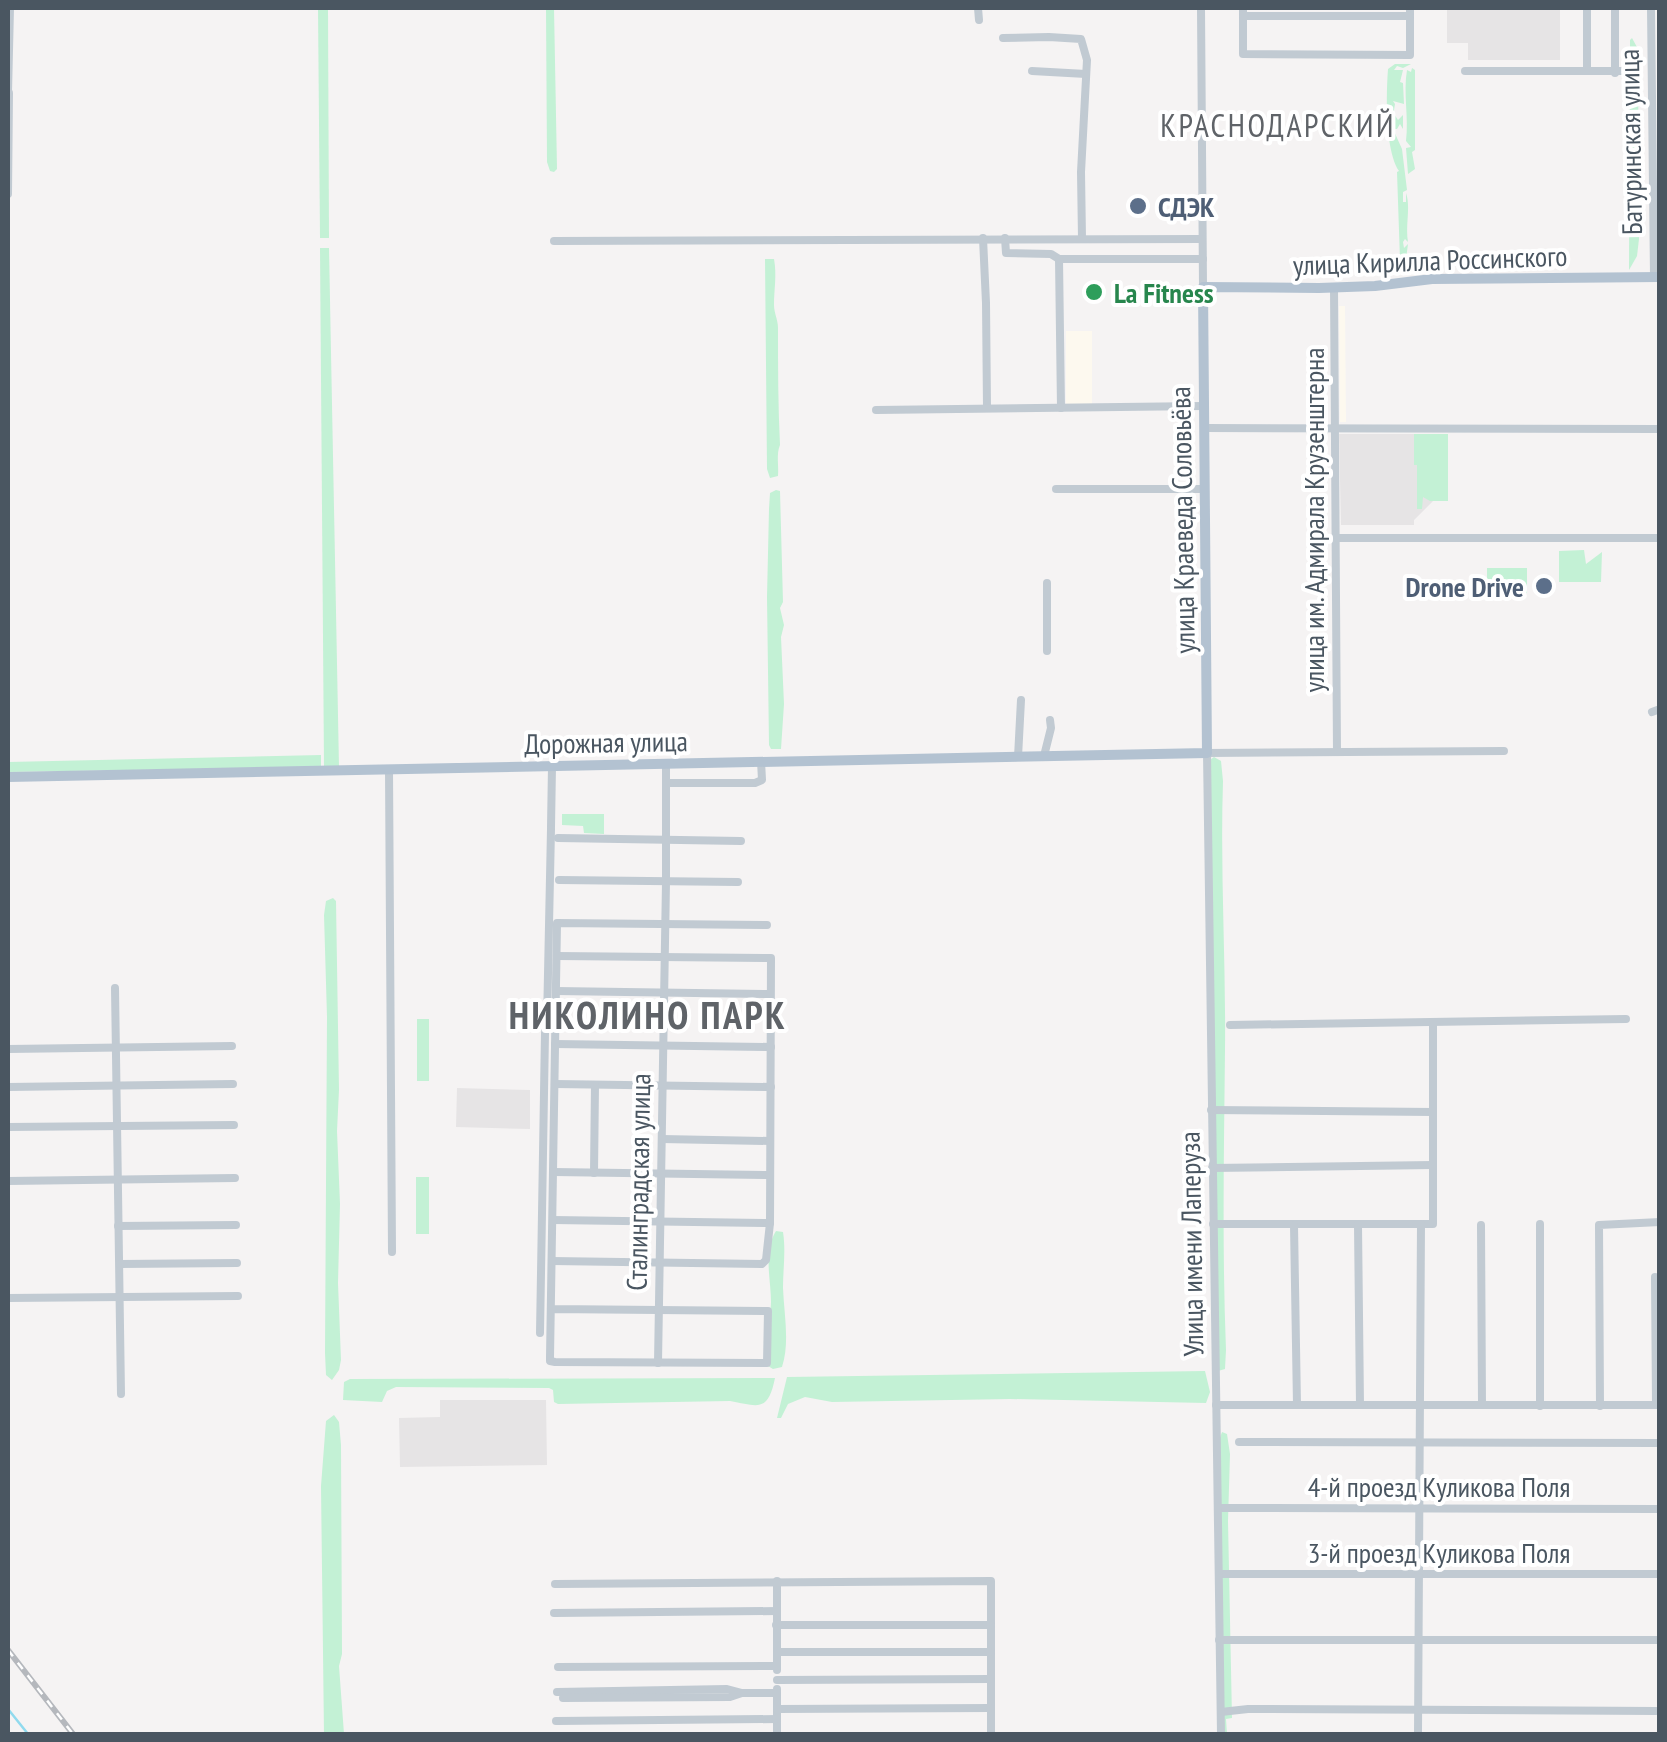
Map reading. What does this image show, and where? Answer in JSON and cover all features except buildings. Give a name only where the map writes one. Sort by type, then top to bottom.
[{"type":"main road","name":"улица Кирилла Россинского","points":[[1203,284],[1334,287],[1432,279],[1657,276]]},
{"type":"main road","name":"улица Краеведа Соловьёва","points":[[1203,284],[1207,753]]},
{"type":"main road","name":"Дорожная улица","points":[[8,777],[1207,753]]},
{"type":"street","points":[[8,189],[10,8]]},
{"type":"street","points":[[978,8],[979,20]]},
{"type":"street","points":[[1201,8],[1203,284]]},
{"type":"street","points":[[1587,8],[1587,71]]},
{"type":"street","points":[[1465,71],[1618,72],[1616,8]]},
{"type":"street","name":"Батуринская улица","points":[[1651,8],[1655,45],[1657,276]]},
{"type":"street","points":[[1243,12],[1276,12],[1410,12],[1410,54],[1244,54],[1243,12]]},
{"type":"street","points":[[1003,38],[1069,37],[1084,43],[1087,60],[1082,238]]},
{"type":"street","points":[[1032,71],[1086,74]]},
{"type":"street","points":[[983,238],[986,408]]},
{"type":"street","points":[[1005,238],[1006,254],[1202,259]]},
{"type":"street","points":[[1052,238],[1061,408]]},
{"type":"street","points":[[554,240],[1202,238]]},
{"type":"street","name":"улица им. Адмирала Крузенштерна","points":[[1334,287],[1337,752]]},
{"type":"street","points":[[876,410],[1204,406]]},
{"type":"street","points":[[1204,428],[1660,429]]},
{"type":"street","points":[[1056,489],[1204,489]]},
{"type":"street","points":[[1336,538],[1660,538]]},
{"type":"street","points":[[1047,583],[1047,651]]},
{"type":"street","points":[[1018,757],[1022,700]]},
{"type":"street","points":[[1044,756],[1050,720]]},
{"type":"street","points":[[1207,753],[1504,750]]},
{"type":"street","name":"Улица имени Лаперуза","points":[[1207,753],[1220,1734]]},
{"type":"street","points":[[666,783],[755,783],[762,780],[761,761]]},
{"type":"street","name":"Сталинградская улица","points":[[658,1362],[666,763]]},
{"type":"street","points":[[540,1334],[552,766]]},
{"type":"street","points":[[389,770],[392,1252]]},
{"type":"street","points":[[558,838],[741,840]]},
{"type":"street","points":[[559,880],[738,882]]},
{"type":"street","points":[[552,1308],[768,1311],[767,1363],[550,1360],[557,923],[767,926]]},
{"type":"street","points":[[552,1261],[762,1264],[768,1254],[770,1223],[771,958],[556,956]]},
{"type":"street","points":[[115,988],[122,1394]]},
{"type":"street","points":[[556,991],[770,994]]},
{"type":"street","points":[[1230,1026],[1626,1019]]},
{"type":"street","points":[[1213,1224],[1433,1224],[1432,1022]]},
{"type":"street","points":[[555,1044],[770,1046]]},
{"type":"street","points":[[8,1050],[232,1046]]},
{"type":"street","points":[[8,1086],[233,1084]]},
{"type":"street","points":[[555,1084],[771,1087]]},
{"type":"street","points":[[594,1173],[595,1085]]},
{"type":"street","points":[[1211,1110],[1434,1112]]},
{"type":"street","points":[[8,1127],[234,1124]]},
{"type":"street","points":[[662,1140],[770,1141]]},
{"type":"street","points":[[1212,1168],[1433,1165]]},
{"type":"street","points":[[554,1172],[770,1175]]},
{"type":"street","points":[[8,1181],[235,1178]]},
{"type":"street","points":[[553,1220],[770,1223]]},
{"type":"street","points":[[1600,1406],[1599,1225],[1660,1222]]},
{"type":"street","points":[[1418,1734],[1421,1224]]},
{"type":"street","points":[[1540,1224],[1540,1406]]},
{"type":"street","points":[[118,1226],[236,1225]]},
{"type":"street","points":[[1294,1225],[1297,1405]]},
{"type":"street","points":[[1358,1225],[1360,1404]]},
{"type":"street","points":[[1481,1225],[1482,1405]]},
{"type":"street","points":[[120,1264],[236,1263]]},
{"type":"street","points":[[1216,1405],[1658,1405],[1654,1277]]},
{"type":"street","points":[[8,1298],[238,1296]]},
{"type":"street","points":[[1239,1442],[1660,1443]]},
{"type":"street","name":"4-й проезд Куликова Поля","points":[[1218,1508],[1660,1508]]},
{"type":"street","name":"3-й проезд Куликова Поля","points":[[1219,1574],[1660,1574]]},
{"type":"street","points":[[777,1581],[777,1734]]},
{"type":"street","points":[[555,1584],[991,1581],[991,1734]]},
{"type":"street","points":[[554,1612],[776,1611]]},
{"type":"street","points":[[776,1625],[991,1625]]},
{"type":"street","points":[[1219,1640],[1660,1640]]},
{"type":"street","points":[[777,1652],[991,1652]]},
{"type":"street","points":[[558,1667],[777,1666]]},
{"type":"street","points":[[777,1680],[991,1679]]},
{"type":"street","points":[[560,1695],[730,1697],[777,1692]]},
{"type":"street","points":[[556,1721],[991,1708]]},
{"type":"street","points":[[1221,1712],[1656,1711]]},
{"type":"shaded area","points":[[1447,10],[1560,10],[1560,60],[1468,60],[1468,43],[1447,43]]},
{"type":"shaded area","points":[[1339,306],[1345,306],[1346,422],[1340,422]]},
{"type":"shaded area","points":[[1066,331],[1092,331],[1092,406],[1066,406]]},
{"type":"shaded area","points":[[1339,434],[1448,434],[1448,501],[1433,501],[1414,520],[1414,525],[1341,525]]},
{"type":"shaded area","points":[[457,1088],[530,1090],[530,1129],[456,1127]]},
{"type":"shaded area","points":[[440,1400],[546,1400],[547,1465],[400,1467],[399,1418],[440,1417]]},
{"type":"green space","points":[[318,8],[328,8],[329,238],[320,238]]},
{"type":"green space","points":[[546,8],[554,8],[554,172],[547,162]]},
{"type":"green space","points":[[1630,40],[1638,49],[1639,239],[1637,256],[1629,270]]},
{"type":"green space","points":[[1395,64],[1411,64],[1394,70],[1403,70],[1400,82],[1404,104],[1393,101],[1392,122],[1394,128],[1394,114],[1398,120],[1403,115],[1403,129],[1400,124],[1393,129],[1402,149],[1407,190],[1403,192],[1403,202],[1406,193],[1408,204],[1408,242],[1403,242],[1404,248],[1408,244],[1406,259],[1400,260],[1399,171],[1391,150],[1387,108],[1388,69]]},
{"type":"green space","points":[[1412,68],[1415,169],[1408,174],[1406,148],[1411,147],[1406,141],[1406,88],[1407,70],[1411,72]]},
{"type":"green space","points":[[320,248],[329,248],[339,767],[324,768]]},
{"type":"green space","points":[[765,259],[774,259],[778,328],[780,445],[778,476],[770,478],[767,469]]},
{"type":"green space","points":[[1414,434],[1448,434],[1448,501],[1423,497],[1422,509],[1417,509]]},
{"type":"green space","points":[[780,491],[784,704],[781,749],[771,749],[767,597],[770,493]]},
{"type":"green space","points":[[1584,550],[1586,564],[1602,552],[1601,582],[1559,582],[1559,551]]},
{"type":"green space","points":[[1487,568],[1527,568],[1527,593],[1487,593]]},
{"type":"green space","points":[[321,755],[321,767],[8,772],[8,762]]},
{"type":"green space","points":[[1214,757],[1221,761],[1223,781],[1225,1016],[1226,1350],[1225,1369],[1218,1371],[1210,760]]},
{"type":"green space","points":[[562,814],[604,814],[604,834],[584,833],[583,826],[562,825]]},
{"type":"green space","points":[[333,898],[341,1360],[332,1380],[326,1375],[325,1353],[324,915],[326,901]]},
{"type":"green space","points":[[417,1019],[429,1019],[429,1081],[417,1081]]},
{"type":"green space","points":[[416,1177],[429,1177],[429,1234],[416,1234]]},
{"type":"green space","points":[[776,1231],[783,1232],[784,1239],[786,1338],[782,1367],[773,1369],[768,1366],[769,1257]]},
{"type":"green space","points":[[1205,1371],[1210,1392],[1206,1403],[1010,1399],[832,1402],[805,1397],[788,1404],[781,1418],[777,1418],[787,1377]]},
{"type":"green space","points":[[775,1378],[769,1397],[755,1405],[730,1401],[558,1404],[549,1388],[396,1387],[387,1391],[382,1402],[343,1400],[344,1382],[350,1379]]},
{"type":"green space","points":[[334,1415],[339,1422],[341,1445],[339,1666],[344,1734],[324,1734],[321,1486],[326,1421]]},
{"type":"green space","points":[[1222,1432],[1227,1434],[1230,1454],[1232,1718],[1226,1719],[1227,1734],[1221,1734],[1217,1446]]},
{"type":"waterway","points":[[8,1709],[28,1734]]},
{"type":"railway","points":[[8,1650],[73,1734]]},
{"type":"place","name":"СДЭК","points":[[1138,206]]},
{"type":"place","name":"La Fitness","points":[[1094,292]]},
{"type":"place","name":"Drone Drive","points":[[1544,586]]},
{"type":"district","name":"КРАСНОДАРСКИЙ","points":[[1278,125]]},
{"type":"district","name":"НИКОЛИНО ПАРК","points":[[648,1014]]}]
